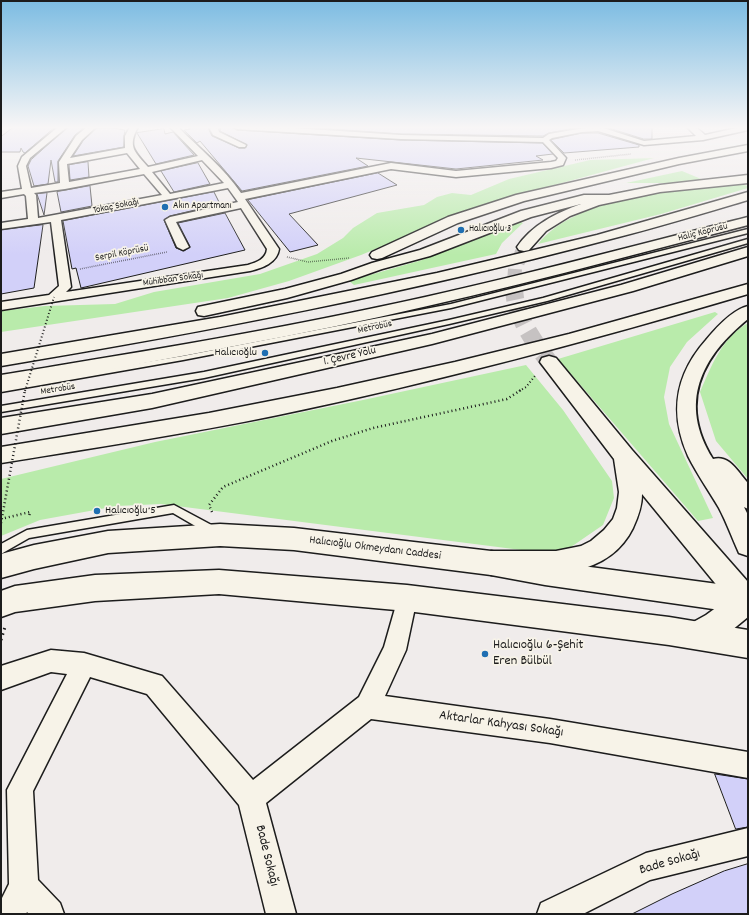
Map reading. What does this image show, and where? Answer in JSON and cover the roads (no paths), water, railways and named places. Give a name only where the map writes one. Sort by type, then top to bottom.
[{"type":"main road","points":[[260,298],[364,260],[453,220],[513,200],[645,170]]},
{"type":"main road","points":[[1,348],[150,322],[287,293],[425,253],[526,214],[584,199],[611,198],[663,189],[748,179]]},
{"type":"main road","points":[[1,360],[209,325],[298,308],[494,264],[634,228],[748,196]]},
{"type":"main road","points":[[524,247],[537,231],[554,219],[611,198]]},
{"type":"main road","name":"Haliç Köprüsü","points":[[664,248],[748,221]]},
{"type":"main road","points":[[1,382],[211,345],[380,312],[529,277],[664,248]]},
{"type":"main road","points":[[689,263],[748,251]]},
{"type":"main road","name":"1. Çevre Yolu","points":[[1,426],[152,401],[425,340],[620,290],[689,263]]},
{"type":"main road","points":[[1,455],[127,435],[300,403],[483,362],[740,291]]},
{"type":"main road","points":[[748,311],[733,322],[712,343],[700,359],[692,372],[687,390],[686,406],[689,429],[699,455],[725,494],[748,545]]},
{"type":"main road","points":[[542,368],[624,456],[748,600],[716,625],[698,636]]},
{"type":"main road","points":[[689,429],[748,499]]},
{"type":"main road","points":[[491,563],[554,563],[576,560],[598,552],[619,532],[630,504],[630,486],[624,456]]},
{"type":"main road","name":"Halıcıoğlu Okmeydanı Caddesi","points":[[1,566],[34,557],[108,542],[220,535],[301,540],[491,563],[544,573],[748,600]]},
{"type":"main road","points":[[1,604],[15,599],[95,588],[219,582],[407,598],[525,612],[748,644]]},
{"type":"street","points":[[23,170],[27,192],[31,195],[34,221]]},
{"type":"street","points":[[65,186],[68,172],[67,170]]},
{"type":"street","points":[[1,195],[65,186],[146,170],[168,196]]},
{"type":"street","points":[[217,170],[231,185],[241,200]]},
{"type":"street","points":[[183,247],[170,220],[241,200],[375,170]]},
{"type":"street","points":[[421,170],[456,174],[507,170]]},
{"type":"street","name":"Tokaç Sokağı","points":[[1,226],[56,218],[231,185]]},
{"type":"street","name":"Muhibban Sokağı","points":[[1,306],[250,268],[263,263],[273,254],[273,249],[241,200]]},
{"type":"street","points":[[54,297],[65,287],[56,218]]},
{"type":"street","points":[[1,678],[51,661],[84,664],[154,684],[251,798],[368,706],[395,650],[407,598]]},
{"type":"street","points":[[10,914],[24,886],[20,790],[84,664]]},
{"type":"street","name":"Aktarlar Kahyası Sokağı","points":[[368,706],[550,731],[748,765]]},
{"type":"street","name":"Bade Sokağı","points":[[251,798],[280,914]]},
{"type":"street","name":"Bade Sokağı","points":[[552,914],[646,867],[748,842]]},
{"type":"street","points":[[24,886],[49,914]]},
{"type":"lane","name":"Metrobüs","points":[[1,389],[183,358],[451,306],[664,248],[748,231]]},
{"type":"lane","name":"Metrobüs","points":[[1,409],[204,374],[449,322],[545,300],[689,263],[748,241]]},
{"type":"lane","points":[[1,549],[28,534],[174,509],[220,535]]},
{"type":"tunnel","points":[[514,283],[515,269],[524,247]]},
{"type":"tunnel","points":[[514,283],[516,304],[524,325],[549,362]]},
{"type":"place","name":"Akın Apartmanı","points":[[165,207]]},
{"type":"place","name":"Halıcıoğlu 3","points":[[461,230]]},
{"type":"place","name":"Halıcıoğlu","points":[[265,353]]},
{"type":"place","name":"Halıcıoğlu 5","points":[[97,511]]},
{"type":"place","name":"Halıcıoğlu 6-Şehit Eren Bülbül","points":[[485,654]]}]
